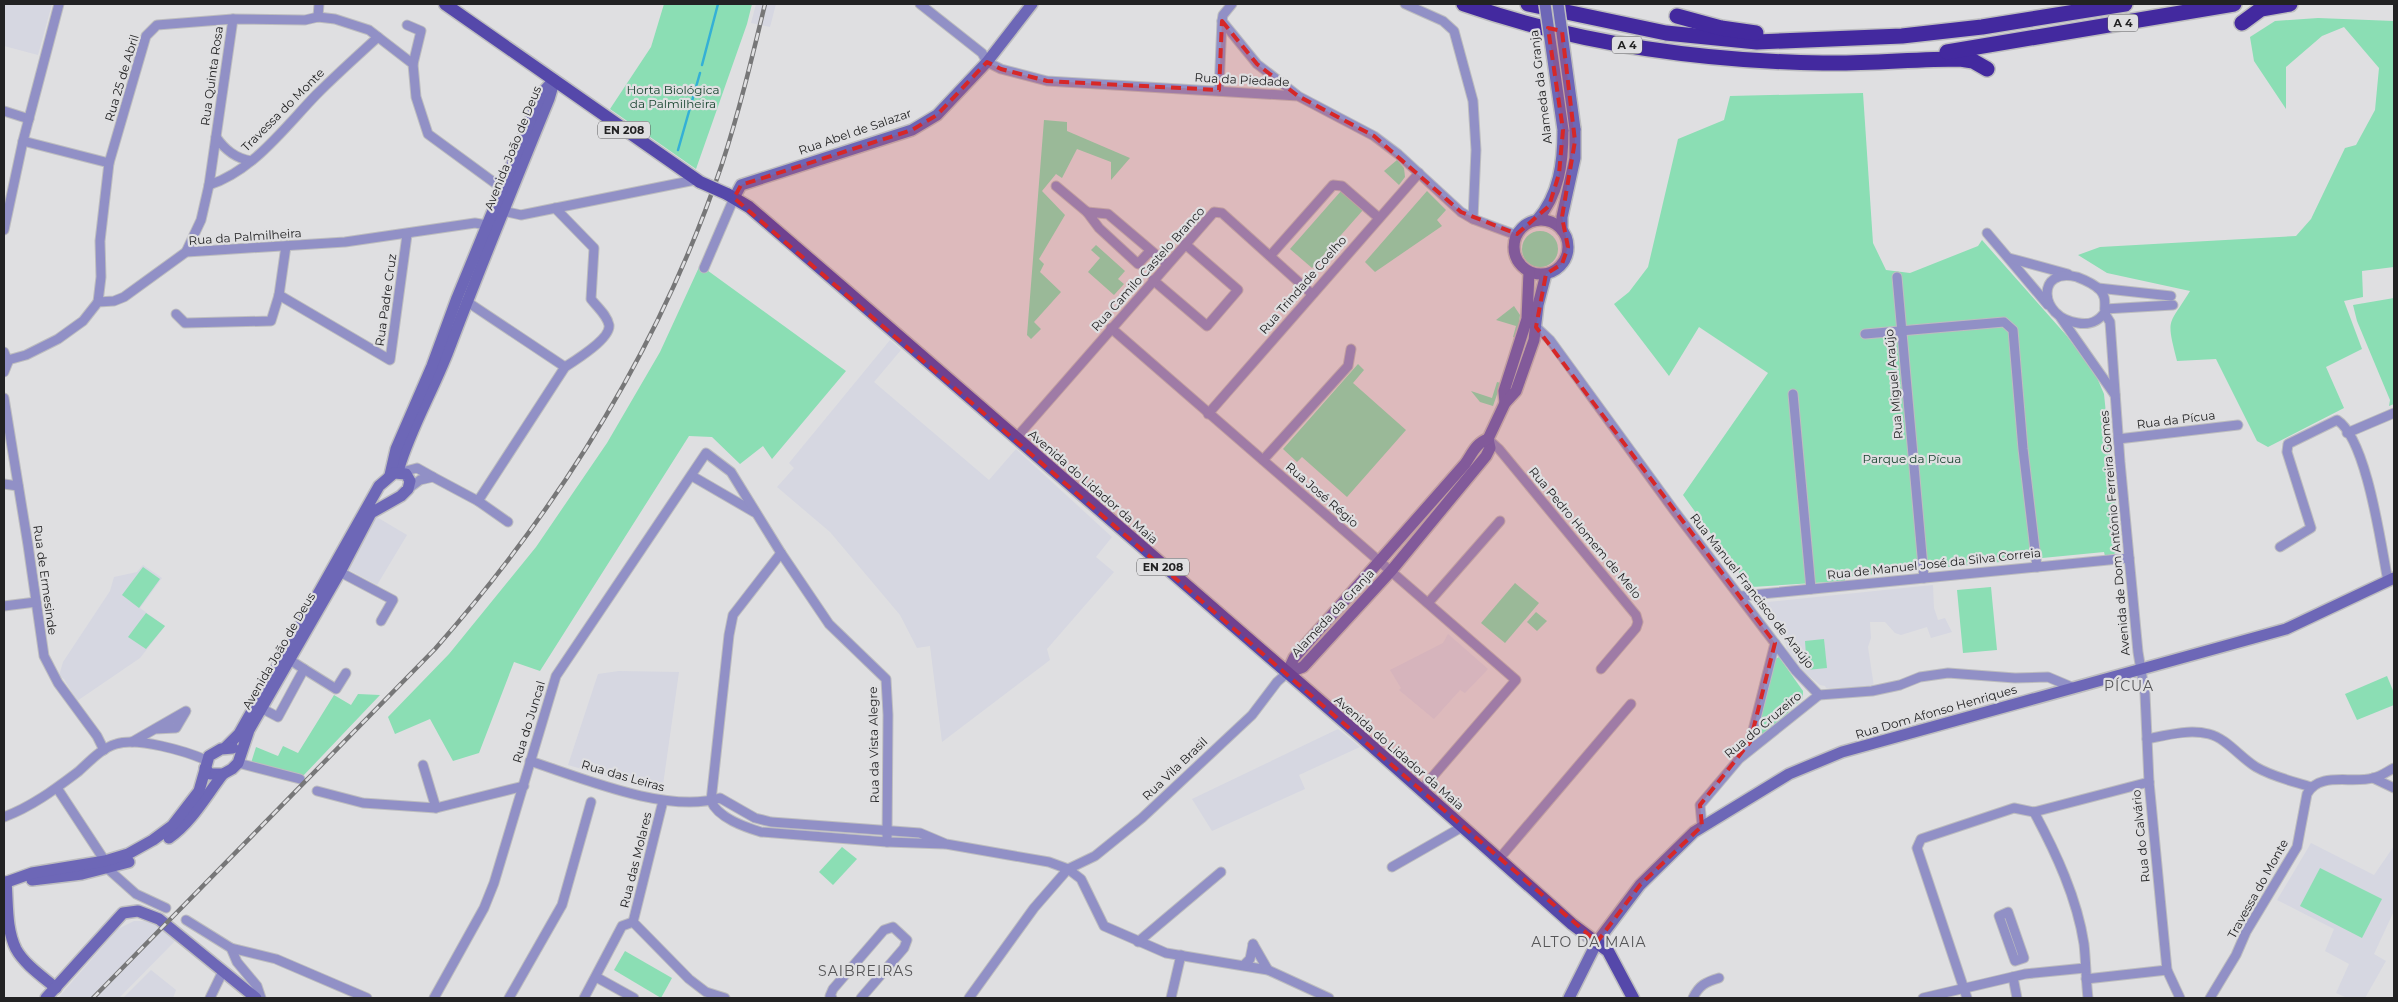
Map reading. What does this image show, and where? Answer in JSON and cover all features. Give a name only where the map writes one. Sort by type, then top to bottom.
[{"type":"highway","name":"A 4","points":[[1464,4],[1505,18],[1606,42],[1675,53],[1802,62],[1909,59],[2234,4]]},
{"type":"highway","name":"A 4","points":[[1528,4],[1666,33],[1757,42],[1911,35],[1982,27],[2125,4]]},
{"type":"highway","points":[[2242,24],[2262,8],[2290,4]]},
{"type":"highway","points":[[1677,16],[1720,28],[1813,40]]},
{"type":"highway","points":[[1909,59],[1960,59],[1972,61],[1987,69]]},
{"type":"main road","name":"EN 208","points":[[445,4],[698,181]]},
{"type":"main road","name":"Rua Abel de Salazar","points":[[731,196],[741,185],[912,130],[937,115],[987,62],[1032,4]]},
{"type":"main road","name":"Alameda da Granja","points":[[1516,235],[1528,223],[1537,220],[1549,206],[1555,191],[1561,160],[1563,130],[1545,4]]},
{"type":"main road","points":[[1516,235],[1514,243],[1516,260],[1529,272],[1546,274],[1562,264],[1568,247],[1562,230],[1562,216],[1575,158],[1575,129],[1558,4]]},
{"type":"main road","name":"Avenida João de Deus","points":[[397,473],[396,450],[541,94],[554,80]]},
{"type":"main road","name":"Avenida João de Deus","points":[[239,761],[249,730],[340,572],[344,557],[378,490],[397,473],[409,439],[449,350],[466,301],[549,99],[554,80]]},
{"type":"main road","name":"Avenida do Lidador da Maia","points":[[698,181],[731,196],[749,207],[1287,673],[1572,924],[1597,942]]},
{"type":"main road","points":[[1537,220],[1555,224],[1562,230]]},
{"type":"main road","name":"Alameda da Granja","points":[[1505,403],[1504,391],[1527,319],[1529,272]]},
{"type":"main road","name":"Alameda da Granja","points":[[1287,673],[1303,667],[1391,571],[1476,469],[1490,448],[1488,439],[1505,403],[1516,391],[1534,340],[1538,305],[1546,274]]},
{"type":"main road","name":"Alameda da Granja","points":[[1287,673],[1294,658],[1465,464],[1475,448],[1481,442],[1488,439]]},
{"type":"main road","points":[[397,473],[410,481],[408,488]]},
{"type":"main road","name":"Avenida João de Deus","points":[[206,764],[216,751],[226,747],[239,734],[371,513],[397,499],[408,488]]},
{"type":"main road","points":[[378,490],[381,500],[389,502]]},
{"type":"main road","name":"Rua Dom Afonso Henriques","points":[[1569,998],[1597,942],[1640,885],[1702,826],[1789,774],[1842,752],[2286,629],[2391,579]]},
{"type":"main road","points":[[56,988],[28,964],[16,949],[10,926],[5,883],[18,879],[34,880],[131,861],[178,832],[195,813],[223,774],[232,769],[239,761],[234,749],[226,747]]},
{"type":"main road","points":[[206,764],[210,774],[223,774]]},
{"type":"main road","points":[[106,865],[145,845],[172,826],[200,791],[206,764]]},
{"type":"main road","points":[[46,998],[123,913],[138,911],[159,919],[256,998]]},
{"type":"main road","name":"EN 208","points":[[1597,942],[1608,951],[1633,998]]},
{"type":"street","points":[[4,230],[23,141],[59,4]]},
{"type":"street","points":[[318,17],[319,4]]},
{"type":"street","points":[[920,4],[982,53],[987,62]]},
{"type":"street","points":[[1219,90],[1222,21],[1223,15],[1232,4]]},
{"type":"street","points":[[1404,4],[1443,21],[1454,31],[1473,102],[1476,150],[1473,220]]},
{"type":"street","name":"Rua 25 de Abril","points":[[98,302],[101,277],[100,241],[109,163],[146,36],[157,25],[233,19],[304,20],[318,17],[335,19],[369,30],[413,64]]},
{"type":"street","name":"Rua Quinta Rosa","points":[[209,185],[233,19]]},
{"type":"street","points":[[1222,21],[1257,64],[1298,96]]},
{"type":"street","points":[[406,24],[421,31],[413,64],[416,97],[428,134],[503,189]]},
{"type":"street","name":"Travessa do Monte","points":[[209,185],[222,180],[251,161],[338,72],[378,38]]},
{"type":"street","name":"Rua da Piedade","points":[[987,62],[1001,69],[1047,81],[1298,96],[1374,136],[1461,212],[1473,220],[1516,235]]},
{"type":"street","points":[[4,111],[29,119]]},
{"type":"street","name":"Rua Quinta Rosa","points":[[216,137],[224,148],[240,159],[251,161]]},
{"type":"street","points":[[23,141],[109,163]]},
{"type":"street","name":"Rua Trindade Coelho","points":[[1208,414],[1418,173]]},
{"type":"street","points":[[503,211],[521,215],[698,181]]},
{"type":"street","points":[[186,252],[200,220],[209,185]]},
{"type":"street","points":[[1270,256],[1333,185],[1342,186],[1379,218]]},
{"type":"street","points":[[1056,186],[1087,212],[1099,228],[1138,264],[1150,250]]},
{"type":"street","points":[[704,268],[731,196]]},
{"type":"street","points":[[478,501],[565,367],[580,358],[607,334],[609,325],[604,314],[590,300],[594,248],[555,208]]},
{"type":"street","points":[[1087,212],[1108,214],[1167,264]]},
{"type":"street","name":"Rua Camilo Castelo Branco","points":[[1016,438],[1214,212],[1222,212],[1312,294]]},
{"type":"street","name":"Rua da Palmilheira","points":[[98,302],[114,301],[124,297],[186,252],[345,242],[407,235],[474,223],[487,225]]},
{"type":"street","name":"Avenida João de Deus","points":[[481,264],[481,255],[490,235],[487,225]]},
{"type":"street","name":"Avenida de Dom António Ferreira Gomes","points":[[1987,233],[2061,318],[2116,395]]},
{"type":"street","name":"Rua Padre Cruz","points":[[279,296],[390,360],[407,235]]},
{"type":"street","points":[[1153,280],[1207,326],[1238,290],[1185,244]]},
{"type":"street","points":[[176,314],[185,323],[271,321],[279,296],[286,246]]},
{"type":"street","points":[[2008,258],[2023,264],[2062,271],[2071,276]]},
{"type":"street","points":[[2048,305],[2046,293],[2050,283],[2062,276],[2084,279],[2098,288],[2172,300],[2105,310],[2097,320],[2089,324],[2072,322],[2061,318]]},
{"type":"street","name":"Rua Miguel Araújo","points":[[1897,277],[1924,578]]},
{"type":"street","name":"Avenida de Dom António Ferreira Gomes","points":[[2098,288],[2104,298],[2105,310],[2110,322],[2118,439],[2140,669]]},
{"type":"street","points":[[466,301],[565,367]]},
{"type":"street","points":[[4,372],[6,356],[26,355],[58,339],[83,321],[98,302]]},
{"type":"street","name":"Rua Manuel Francisco de Araújo","points":[[1527,319],[1552,342],[1673,509],[1741,596],[1796,671],[1819,695]]},
{"type":"street","points":[[1865,334],[2004,322],[2013,330],[2023,449],[2037,567]]},
{"type":"street","name":"Rua José Régio","points":[[1111,328],[1516,680],[1421,790]]},
{"type":"street","points":[[1263,460],[1348,366],[1351,349]]},
{"type":"street","points":[[1794,394],[1811,589]]},
{"type":"street","name":"Rua de Ermesinde","points":[[4,398],[44,656],[48,667],[97,736],[104,750]]},
{"type":"street","points":[[2348,433],[2394,412]]},
{"type":"street","points":[[2280,547],[2311,528],[2287,452],[2288,444],[2323,425],[2338,420],[2348,433],[2364,466],[2391,579]]},
{"type":"street","name":"Rua da Pícua","points":[[2118,439],[2238,424]]},
{"type":"street","name":"Rua Pedro Homem de Melo","points":[[1488,439],[1499,449],[1636,615],[1638,622],[1636,628],[1600,669]]},
{"type":"street","name":"Rua do Juncal","points":[[434,998],[484,908],[524,786],[556,676],[706,453],[731,472],[757,514]]},
{"type":"street","points":[[397,473],[417,468],[478,501],[508,522]]},
{"type":"street","points":[[692,476],[757,514]]},
{"type":"street","points":[[408,488],[420,480],[434,477]]},
{"type":"street","points":[[4,484],[18,486]]},
{"type":"street","name":"Rua da Vista Alegre","points":[[757,514],[829,624],[886,679],[888,715],[887,842]]},
{"type":"street","points":[[1428,603],[1500,521]]},
{"type":"street","points":[[712,801],[729,635],[733,615],[781,553]]},
{"type":"street","name":"Rua de Manuel José da Silva Correia","points":[[1741,596],[2129,558]]},
{"type":"street","points":[[340,572],[393,600],[381,621]]},
{"type":"street","points":[[4,606],[36,602]]},
{"type":"street","points":[[1739,760],[1750,742],[1775,643]]},
{"type":"street","points":[[290,660],[336,689],[346,673]]},
{"type":"street","points":[[262,708],[278,717],[304,669]]},
{"type":"street","name":"Rua do Calvário","points":[[2140,669],[2145,694],[2149,782],[2167,970],[2180,998]]},
{"type":"street","name":"Rua Vila Brasil","points":[[1068,869],[1095,856],[1142,818],[1252,715],[1277,682],[1287,673]]},
{"type":"street","points":[[1819,695],[1872,691],[1900,685],[1920,677],[1948,673],[2015,678],[2048,677],[2074,688]]},
{"type":"street","name":"Rua do Cruzeiro","points":[[1702,826],[1700,805],[1739,760],[1819,695]]},
{"type":"street","points":[[1499,859],[1631,704]]},
{"type":"street","points":[[132,742],[155,729]]},
{"type":"street","points":[[2147,739],[2194,732],[2209,734],[2218,737],[2243,758],[2270,775],[2311,787],[2317,783],[2327,781],[2373,778],[2394,768]]},
{"type":"street","points":[[4,816],[41,800],[104,750],[116,744],[132,742],[189,752],[206,764]]},
{"type":"street","points":[[239,761],[300,779]]},
{"type":"street","name":"Rua das Leiras","points":[[530,761],[663,801],[712,801],[720,798],[755,818],[771,822],[920,833],[946,844],[1049,862],[1068,869]]},
{"type":"street","points":[[423,765],[436,808]]},
{"type":"street","points":[[2373,778],[2394,788]]},
{"type":"street","points":[[1967,998],[1917,848],[1921,838],[2014,808],[2034,812],[2149,782]]},
{"type":"street","points":[[318,791],[363,803],[436,808],[524,786]]},
{"type":"street","name":"Travessa do Monte","points":[[2210,998],[2236,955],[2246,932],[2297,847],[2306,800],[2311,787]]},
{"type":"street","points":[[57,788],[106,865],[136,894],[166,908]]},
{"type":"street","name":"Rua das Molares","points":[[663,801],[633,922],[689,979],[706,992],[725,998]]},
{"type":"street","name":"Rua das Leiras","points":[[712,801],[714,808],[743,826],[762,832],[887,842],[946,844]]},
{"type":"street","points":[[509,998],[562,905],[591,802]]},
{"type":"street","points":[[2034,812],[2048,838],[2070,889],[2084,944],[2088,998]]},
{"type":"street","points":[[751,829],[755,818]]},
{"type":"street","points":[[1392,867],[1462,827]]},
{"type":"street","points":[[843,838],[844,828]]},
{"type":"street","points":[[969,998],[1034,908],[1068,869],[1081,879],[1104,926],[1166,953],[1268,970],[1329,998]]},
{"type":"street","points":[[1138,942],[1221,872]]},
{"type":"street","points":[[2008,912],[2024,958],[2020,959],[2015,961],[1999,916],[2008,912]]},
{"type":"street","points":[[186,920],[231,948],[276,958],[367,998]]},
{"type":"street","points":[[584,998],[622,926],[633,922]]},
{"type":"street","points":[[832,998],[830,996],[833,989],[884,930],[893,927],[907,940],[904,948],[861,998]]},
{"type":"street","points":[[1244,965],[1250,959],[1253,944],[1268,970]]},
{"type":"street","points":[[231,948],[237,962],[257,986],[261,998]]},
{"type":"street","points":[[1171,998],[1181,955]]},
{"type":"street","points":[[2020,959],[2025,974]]},
{"type":"street","points":[[1923,998],[2025,974],[2085,968]]},
{"type":"street","points":[[2086,979],[2167,970]]},
{"type":"street","points":[[210,998],[223,971]]},
{"type":"street","points":[[596,977],[634,998]]},
{"type":"street","points":[[2013,977],[2018,998]]},
{"type":"street","points":[[1693,998],[1697,989],[1719,978]]},
{"type":"highlighted area","points":[[1222,21],[1257,64],[1298,96],[1374,136],[1461,212],[1517,234],[1549,206],[1559,174],[1563,130],[1548,28],[1562,31],[1575,141],[1562,217],[1568,247],[1562,264],[1546,274],[1536,327],[1775,643],[1750,742],[1700,805],[1702,826],[1640,885],[1597,942],[734,198],[741,185],[912,130],[937,115],[987,62],[1001,69],[1047,81],[1219,90]]},
{"type":"shaded area","points":[[4,4],[52,4],[38,55],[4,46]]},
{"type":"shaded area","points":[[756,4],[776,4],[770,27],[751,23]]},
{"type":"shaded area","points":[[890,340],[901,350],[874,382],[989,480],[1016,449],[1112,537],[1096,557],[1114,572],[1047,649],[1050,660],[942,742],[930,646],[917,648],[900,615],[830,532],[777,487],[794,468],[789,463]]},
{"type":"shaded area","points":[[375,516],[407,535],[377,585],[347,569]]},
{"type":"shaded area","points":[[143,565],[162,578],[140,608],[165,626],[140,658],[77,701],[64,679],[59,676],[63,662],[110,591],[114,577],[137,572]]},
{"type":"shaded area","points":[[1933,585],[1934,608],[1938,620],[1945,618],[1952,632],[1931,638],[1927,627],[1901,635],[1895,633],[1885,622],[1870,622],[1871,638],[1868,647],[1874,687],[1826,688],[1820,685],[1799,668],[1787,653],[1786,644],[1762,610],[1763,605],[1768,602]]},
{"type":"shaded area","points":[[1448,634],[1488,669],[1465,693],[1460,690],[1434,719],[1399,690],[1401,688],[1390,670],[1443,643]]},
{"type":"shaded area","points":[[619,671],[679,672],[662,792],[568,765],[598,674]]},
{"type":"shaded area","points":[[1338,729],[1360,747],[1299,775],[1305,789],[1212,831],[1192,799]]},
{"type":"shaded area","points":[[2311,843],[2374,875],[2394,846],[2394,911],[2374,954],[2386,961],[2365,998],[2347,998],[2336,993],[2349,964],[2325,951],[2334,929],[2277,900]]},
{"type":"shaded area","points":[[134,921],[145,921],[157,925],[175,941],[119,998],[58,998],[118,929]]},
{"type":"shaded area","points":[[151,970],[176,990],[173,998],[123,998]]},
{"type":"green space","name":"Horta Biológica da Palmilheira","points":[[664,4],[752,4],[747,24],[696,169],[610,109],[651,47]]},
{"type":"green space","points":[[2318,18],[2394,21],[2394,267],[2362,271],[2363,297],[2344,301],[2362,349],[2326,367],[2344,408],[2268,447],[2257,441],[2216,359],[2177,361],[2171,337],[2171,323],[2190,291],[2107,273],[2078,255],[2100,247],[2296,236],[2311,219],[2345,148],[2356,145],[2375,110],[2379,68],[2344,27],[2322,36],[2286,67],[2286,109],[2254,61],[2250,37],[2275,21]]},
{"type":"green space","name":"Parque da Pícua","points":[[1863,93],[1873,243],[1886,270],[1910,273],[1978,246],[1982,240],[2066,335],[2095,373],[2104,394],[2119,540],[2119,550],[2114,554],[2105,556],[2104,552],[1845,577],[1845,581],[1752,587],[1743,578],[1683,495],[1768,373],[1699,327],[1669,376],[1614,304],[1629,292],[1648,267],[1678,139],[1724,120],[1730,96]]},
{"type":"green space","points":[[1044,120],[1067,122],[1067,131],[1130,158],[1111,180],[1111,162],[1077,149],[1062,178],[1056,174],[1042,191],[1065,215],[1039,259],[1044,264],[1040,272],[1061,292],[1034,322],[1041,329],[1031,339],[1027,335]]},
{"type":"green space","points":[[1397,160],[1404,168],[1405,177],[1399,185],[1384,171]]},
{"type":"green space","points":[[1341,191],[1363,210],[1312,268],[1290,249]]},
{"type":"green space","points":[[1427,191],[1446,210],[1437,220],[1442,226],[1375,272],[1365,262]]},
{"type":"green space","points":[[1540,231],[1547,232],[1553,236],[1557,242],[1557,256],[1553,262],[1547,266],[1540,267],[1533,266],[1527,262],[1523,256],[1522,249],[1523,242],[1527,236],[1533,232]]},
{"type":"green space","points":[[1096,245],[1125,271],[1118,279],[1124,284],[1114,295],[1088,272],[1100,258],[1091,250]]},
{"type":"green space","points":[[700,265],[846,371],[772,459],[763,446],[740,464],[712,437],[689,436],[540,671],[514,662],[479,753],[453,761],[430,719],[395,734],[388,717],[449,654],[536,547],[607,443],[660,352]]},
{"type":"green space","points":[[2394,298],[2394,404],[2389,406],[2390,400],[2357,321],[2353,305]]},
{"type":"green space","points":[[1514,306],[1520,315],[1517,338],[1513,337],[1516,326],[1496,320]]},
{"type":"green space","points":[[1358,364],[1364,370],[1353,383],[1406,430],[1347,497],[1302,457],[1297,462],[1283,449]]},
{"type":"green space","points":[[1497,382],[1501,383],[1493,406],[1480,402],[1471,391],[1492,398]]},
{"type":"green space","points":[[143,567],[160,579],[139,608],[122,595]]},
{"type":"green space","points":[[1515,583],[1539,603],[1505,643],[1481,623]]},
{"type":"green space","points":[[1991,587],[1997,650],[1963,653],[1957,590]]},
{"type":"green space","points":[[1536,612],[1547,621],[1537,631],[1527,622]]},
{"type":"green space","points":[[146,613],[165,626],[146,649],[128,637]]},
{"type":"green space","points":[[1824,639],[1827,668],[1807,670],[1805,641]]},
{"type":"green space","points":[[1779,657],[1803,691],[1803,698],[1764,736],[1758,728],[1775,659]]},
{"type":"green space","points":[[2387,676],[2394,693],[2394,705],[2357,720],[2345,694]]},
{"type":"green space","points":[[358,694],[380,695],[303,776],[251,763],[256,747],[278,756],[283,746],[298,753],[334,695],[351,705]]},
{"type":"green space","points":[[842,847],[857,859],[833,885],[819,872]]},
{"type":"green space","points":[[2320,868],[2382,899],[2362,938],[2300,906]]},
{"type":"green space","points":[[625,951],[672,978],[661,998],[614,970]]},
{"type":"waterway","points":[[702,65],[718,4]]},
{"type":"waterway","points":[[678,150],[700,73]]},
{"type":"railway","points":[[93,998],[435,649],[481,595],[565,480],[603,421],[638,359],[669,296],[697,231],[728,144],[765,4]]},
{"type":"district","name":"PÍCUA","points":[[2129,686]]},
{"type":"district","name":"ALTO DA MAIA","points":[[1589,942]]},
{"type":"district","name":"SAIBREIRAS","points":[[866,971]]}]
